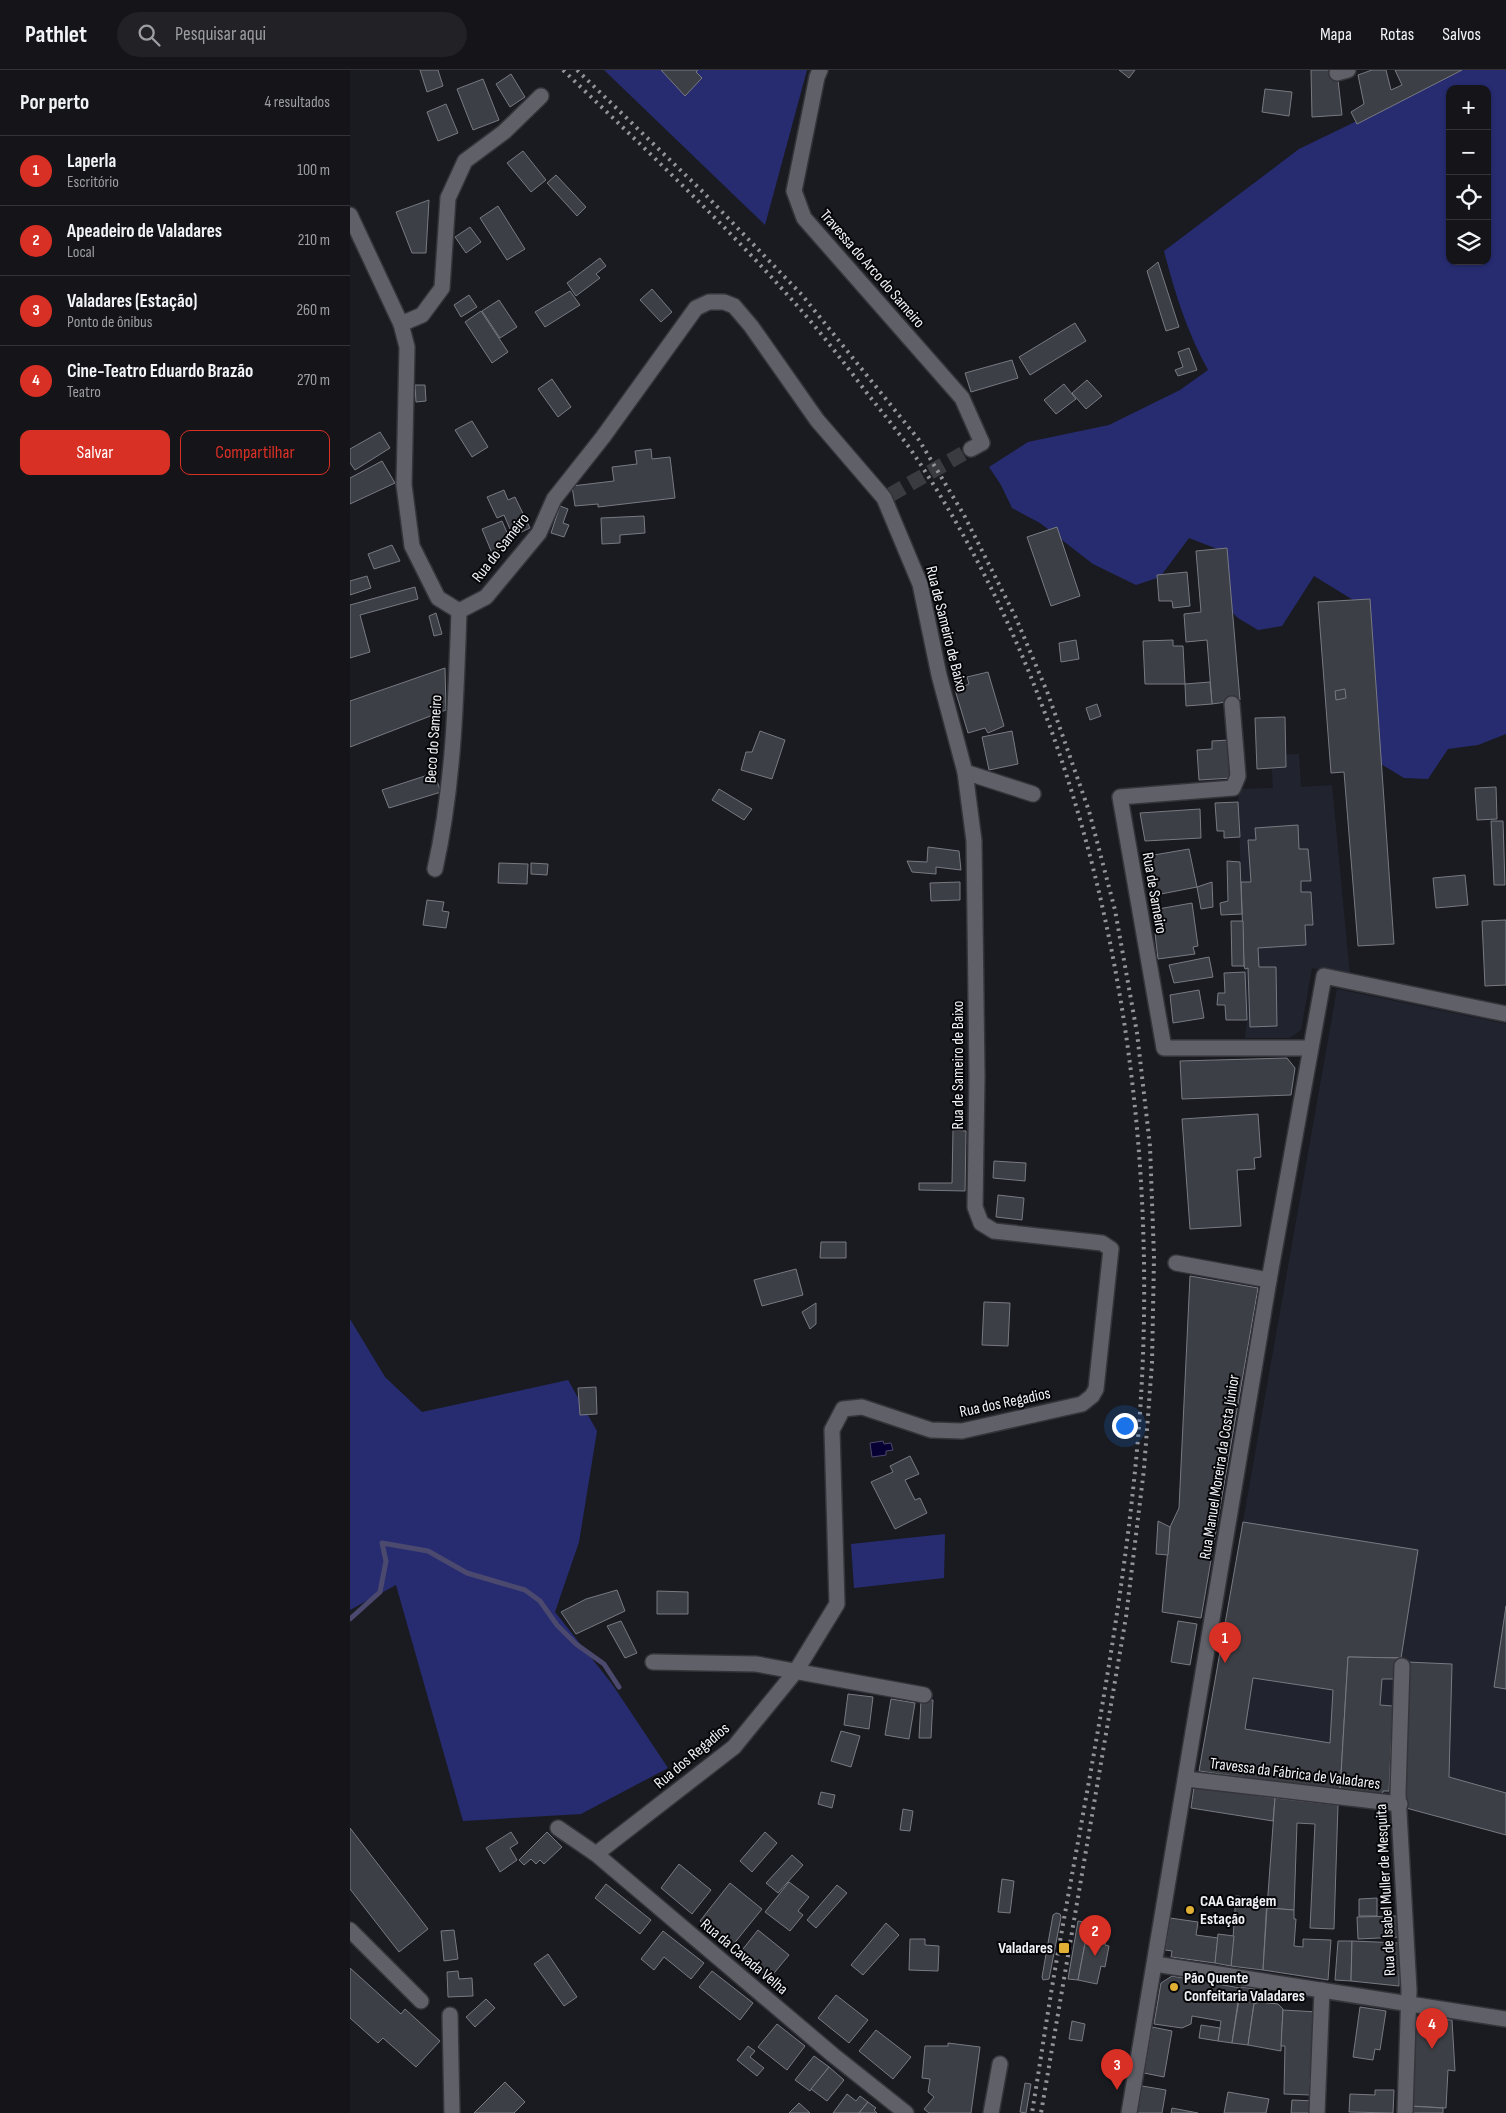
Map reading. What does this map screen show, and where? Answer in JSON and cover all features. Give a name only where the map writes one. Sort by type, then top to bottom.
[{"type":"street","name":"Travessa do Arco do Sameiro","points":[[820,70],[794,191],[804,218],[962,398],[976,446]]},
{"type":"street","points":[[401,324],[422,315],[442,288],[448,198],[465,161],[504,132],[542,96]]},
{"type":"street","points":[[350,215],[401,324],[407,347],[404,485],[412,546],[438,598],[459,611]]},
{"type":"street","name":"Rua do Sameiro","points":[[459,611],[486,597],[539,533],[554,499],[603,437],[696,308],[710,302],[724,302],[734,306],[817,420],[887,496]]},
{"type":"street","name":"Rua de Sameiro de Baixo","points":[[887,496],[920,584],[939,674],[966,772],[974,841],[977,1076],[975,1208],[981,1223],[994,1231],[1102,1243],[1111,1249]]},
{"type":"street","name":"Beco do Sameiro","points":[[435,868],[444,830],[452,749],[459,611]]},
{"type":"street","name":"Rua de Sameiro","points":[[1232,704],[1238,776],[1233,788],[1120,797],[1164,1048],[1310,1048]]},
{"type":"street","points":[[966,772],[1033,794]]},
{"type":"street","name":"Rua Manuel Moreira da Costa Júnior","points":[[1129,2113],[1269,1280],[1324,976],[1506,1014]]},
{"type":"street","name":"Rua dos Regadios","points":[[596,1854],[734,1748],[796,1671],[837,1604],[832,1430],[843,1409],[862,1406],[931,1430],[962,1431],[1082,1404],[1092,1396],[1096,1389],[1111,1249]]},
{"type":"street","points":[[1176,1263],[1269,1280]]},
{"type":"street","points":[[654,1662],[756,1664],[924,1695]]},
{"type":"street","name":"Rua de Isabel Muller de Mesquita","points":[[1402,1666],[1398,1794],[1409,1990],[1405,2113]]},
{"type":"street","name":"Travessa da Fábrica de Valadares","points":[[1186,1779],[1400,1804]]},
{"type":"street","name":"Rua da Cavada Velha","points":[[558,1828],[596,1854],[833,2055],[906,2113]]},
{"type":"street","points":[[350,1930],[421,2000]]},
{"type":"street","points":[[1155,1964],[1506,2019]]},
{"type":"street","points":[[1317,2113],[1322,1990]]},
{"type":"street","points":[[450,2016],[452,2113]]},
{"type":"street","points":[[991,2113],[1000,2064]]},
{"type":"shaded area","points":[[604,70],[807,70],[765,225]]},
{"type":"shaded area","points":[[1462,70],[1506,70],[1506,734],[1478,745],[1448,749],[1428,779],[1404,778],[1376,761],[1363,606],[1314,576],[1282,626],[1258,630],[1238,618],[1226,606],[1220,550],[1189,538],[1160,577],[1136,585],[1093,564],[1040,523],[1012,508],[1001,485],[989,467],[1028,442],[1109,425],[1180,390],[1208,370],[1182,312],[1164,251],[1299,149]]},
{"type":"shaded area","points":[[1299,754],[1301,787],[1332,785],[1350,976],[1312,968],[1301,1030],[1290,1038],[1245,1038],[1247,1020],[1238,802],[1240,789],[1273,788],[1271,755]]},
{"type":"shaded area","points":[[1337,989],[1506,1024],[1506,1835],[1406,1808],[1406,1796],[1382,1796],[1199,1771]]},
{"type":"shaded area","points":[[350,1319],[385,1377],[422,1412],[568,1380],[597,1431],[579,1542],[555,1612],[612,1684],[668,1768],[581,1814],[463,1821],[396,1585],[350,1610]]},
{"type":"shaded area","points":[[883,1441],[884,1444],[891,1443],[893,1450],[886,1451],[886,1455],[872,1457],[870,1443]]},
{"type":"shaded area","points":[[945,1534],[944,1578],[854,1588],[851,1544]]},
{"type":"building","points":[[420,70],[438,70],[443,86],[427,92]]},
{"type":"building","points":[[661,70],[698,70],[696,72],[702,78],[685,96]]},
{"type":"building","points":[[1119,70],[1135,70],[1129,78]]},
{"type":"building","points":[[1311,70],[1331,70],[1338,80],[1342,115],[1312,117]]},
{"type":"building","points":[[1372,70],[1386,70],[1391,90],[1402,85],[1395,70],[1462,70],[1357,124],[1351,112],[1364,104],[1358,75]]},
{"type":"building","points":[[511,74],[525,97],[510,107],[496,84]]},
{"type":"building","points":[[483,79],[499,120],[473,130],[457,89]]},
{"type":"building","points":[[1265,89],[1292,92],[1289,116],[1262,112]]},
{"type":"building","points":[[446,104],[458,133],[438,141],[427,112]]},
{"type":"building","points":[[523,151],[546,180],[531,192],[507,163]]},
{"type":"building","points":[[556,175],[586,207],[577,216],[547,183]]},
{"type":"building","points":[[429,200],[426,253],[412,253],[396,212]]},
{"type":"building","points":[[498,206],[525,249],[507,260],[480,218]]},
{"type":"building","points":[[470,227],[481,242],[466,253],[455,237]]},
{"type":"building","points":[[600,258],[606,266],[596,274],[600,278],[576,296],[567,283]]},
{"type":"building","points":[[1158,262],[1179,327],[1166,331],[1147,271]]},
{"type":"building","points":[[652,289],[672,312],[661,322],[640,300]]},
{"type":"building","points":[[570,291],[580,305],[545,327],[535,312]]},
{"type":"building","points":[[469,295],[477,307],[461,317],[454,305]]},
{"type":"building","points":[[499,300],[517,327],[500,338],[482,311]]},
{"type":"building","points":[[481,311],[508,352],[492,363],[465,322]]},
{"type":"building","points":[[1075,323],[1086,341],[1030,375],[1019,357]]},
{"type":"building","points":[[1189,348],[1197,370],[1178,376],[1175,370],[1183,367],[1178,352]]},
{"type":"building","points":[[1012,360],[1018,378],[971,392],[965,373]]},
{"type":"building","points":[[552,379],[571,407],[558,417],[538,389]]},
{"type":"building","points":[[1087,380],[1102,396],[1086,409],[1072,393]]},
{"type":"building","points":[[1064,384],[1076,399],[1056,414],[1044,400]]},
{"type":"building","points":[[415,385],[425,385],[426,401],[416,402]]},
{"type":"building","points":[[472,421],[488,447],[472,457],[455,430]]},
{"type":"building","points":[[380,432],[390,448],[355,470],[350,463],[350,449]]},
{"type":"building","points":[[651,449],[652,459],[670,457],[675,498],[598,507],[598,504],[575,506],[572,486],[614,481],[612,467],[637,464],[635,451]]},
{"type":"building","points":[[382,461],[395,483],[350,504],[350,478]]},
{"type":"building","points":[[504,490],[508,500],[515,497],[530,528],[513,536],[504,515],[497,518],[487,497]]},
{"type":"building","points":[[560,506],[568,509],[563,523],[569,525],[564,537],[551,533]]},
{"type":"building","points":[[644,516],[645,533],[620,535],[620,543],[602,544],[601,518]]},
{"type":"building","points":[[502,521],[512,544],[492,553],[482,529]]},
{"type":"building","points":[[1057,527],[1080,596],[1051,606],[1027,537]]},
{"type":"building","points":[[392,545],[400,561],[374,569],[368,554]]},
{"type":"building","points":[[1227,548],[1240,700],[1212,704],[1207,640],[1186,642],[1184,614],[1201,612],[1196,551]]},
{"type":"building","points":[[1187,572],[1190,606],[1173,608],[1172,601],[1159,601],[1157,575]]},
{"type":"building","points":[[367,576],[371,588],[350,595],[350,581]]},
{"type":"building","points":[[415,587],[418,599],[360,615],[370,652],[350,658],[350,605]]},
{"type":"building","points":[[1370,599],[1394,944],[1358,946],[1344,772],[1331,773],[1318,602]]},
{"type":"building","points":[[436,613],[442,634],[434,636],[429,616]]},
{"type":"building","points":[[1076,640],[1079,659],[1061,662],[1059,643]]},
{"type":"building","points":[[1173,640],[1173,646],[1183,646],[1185,684],[1145,684],[1143,641]]},
{"type":"building","points":[[445,668],[446,710],[350,747],[350,701]]},
{"type":"building","points":[[988,672],[1004,726],[988,733],[985,728],[968,733],[955,690],[969,684],[967,677]]},
{"type":"building","points":[[1210,682],[1212,704],[1186,706],[1185,684]]},
{"type":"building","points":[[1345,689],[1346,698],[1336,700],[1335,691]]},
{"type":"building","points":[[1097,704],[1101,716],[1090,720],[1086,708]]},
{"type":"building","points":[[1285,717],[1286,767],[1257,769],[1255,718]]},
{"type":"building","points":[[760,731],[785,740],[772,779],[741,770],[746,752],[752,752]]},
{"type":"building","points":[[1012,731],[1018,764],[989,770],[982,737]]},
{"type":"building","points":[[1229,740],[1232,778],[1199,780],[1197,750],[1212,749],[1212,741]]},
{"type":"building","points":[[434,773],[441,792],[389,808],[382,790]]},
{"type":"building","points":[[1496,787],[1497,819],[1477,820],[1475,788]]},
{"type":"building","points":[[719,789],[752,809],[744,820],[712,800]]},
{"type":"building","points":[[1238,802],[1240,837],[1224,838],[1224,831],[1217,831],[1215,803]]},
{"type":"building","points":[[1200,809],[1201,838],[1145,841],[1140,813]]},
{"type":"building","points":[[1491,821],[1503,821],[1505,885],[1494,885]]},
{"type":"building","points":[[1298,825],[1299,849],[1308,849],[1311,881],[1301,881],[1301,892],[1311,892],[1313,925],[1305,925],[1306,945],[1258,948],[1259,967],[1276,967],[1277,1026],[1250,1027],[1248,968],[1245,969],[1244,966],[1241,882],[1251,882],[1248,840],[1256,840],[1255,828]]},
{"type":"building","points":[[928,847],[959,851],[961,870],[936,867],[936,874],[912,872],[907,861],[927,862]]},
{"type":"building","points":[[1189,849],[1197,887],[1156,895],[1148,856]]},
{"type":"building","points":[[1227,861],[1240,862],[1242,914],[1221,915],[1220,903],[1228,901]]},
{"type":"building","points":[[499,863],[528,864],[527,884],[498,883]]},
{"type":"building","points":[[531,863],[548,864],[547,875],[531,874]]},
{"type":"building","points":[[1465,875],[1468,905],[1436,908],[1433,878]]},
{"type":"building","points":[[960,882],[960,900],[931,901],[930,883]]},
{"type":"building","points":[[1212,882],[1213,907],[1201,909],[1197,887]]},
{"type":"building","points":[[427,900],[444,902],[442,911],[449,912],[446,928],[423,925]]},
{"type":"building","points":[[1192,903],[1198,946],[1193,947],[1195,954],[1158,959],[1155,933],[1161,931],[1158,909]]},
{"type":"building","points":[[1506,920],[1506,985],[1485,986],[1482,921]]},
{"type":"building","points":[[1231,921],[1243,921],[1244,966],[1232,966]]},
{"type":"building","points":[[1209,957],[1213,977],[1174,983],[1169,965]]},
{"type":"building","points":[[1245,972],[1247,1020],[1226,1020],[1225,1005],[1217,1005],[1218,993],[1225,993],[1224,973]]},
{"type":"building","points":[[1199,990],[1204,1018],[1173,1023],[1170,995]]},
{"type":"building","points":[[1287,1058],[1295,1068],[1291,1095],[1182,1099],[1180,1061]]},
{"type":"building","points":[[1258,1114],[1261,1157],[1254,1158],[1255,1169],[1237,1170],[1241,1226],[1190,1229],[1182,1119]]},
{"type":"building","points":[[953,1130],[966,1131],[965,1191],[919,1190],[919,1183],[952,1183]]},
{"type":"building","points":[[994,1161],[1026,1163],[1025,1181],[993,1178]]},
{"type":"building","points":[[998,1195],[1024,1198],[1022,1220],[996,1217]]},
{"type":"building","points":[[821,1242],[846,1242],[846,1258],[820,1258]]},
{"type":"building","points":[[796,1269],[803,1295],[762,1306],[754,1280]]},
{"type":"building","points":[[1190,1276],[1258,1288],[1201,1618],[1162,1612],[1170,1527],[1179,1508]]},
{"type":"building","points":[[984,1302],[1010,1303],[1008,1346],[982,1345]]},
{"type":"building","points":[[816,1303],[816,1324],[810,1329],[802,1312]]},
{"type":"building","points":[[596,1387],[597,1414],[580,1415],[578,1388]]},
{"type":"building","points":[[910,1456],[919,1474],[905,1480],[915,1500],[920,1498],[927,1513],[895,1529],[871,1482],[893,1472],[890,1466]]},
{"type":"building","points":[[1158,1521],[1170,1527],[1168,1555],[1156,1554]]},
{"type":"building","points":[[1243,1522],[1418,1550],[1401,1658],[1348,1657],[1340,1791],[1199,1771]],"holes":[[[1253,1678],[1333,1690],[1330,1743],[1245,1729]]]},
{"type":"building","points":[[617,1590],[625,1611],[576,1634],[561,1612],[586,1599]]},
{"type":"building","points":[[657,1591],[688,1592],[688,1614],[657,1614]]},
{"type":"building","points":[[1506,1606],[1506,1689],[1494,1687]]},
{"type":"building","points":[[621,1621],[637,1653],[625,1658],[607,1626]]},
{"type":"building","points":[[1178,1621],[1197,1624],[1190,1665],[1171,1662]]},
{"type":"building","points":[[1348,1657],[1401,1658],[1395,1679],[1382,1679],[1380,1705],[1393,1706],[1389,1791],[1383,1791],[1382,1796],[1340,1791]]},
{"type":"building","points":[[1407,1662],[1452,1664],[1449,1777],[1506,1793],[1506,1835],[1406,1808]]},
{"type":"building","points":[[848,1694],[873,1697],[869,1729],[844,1725]]},
{"type":"building","points":[[891,1699],[915,1703],[909,1739],[885,1735]]},
{"type":"building","points":[[921,1700],[933,1700],[931,1738],[919,1738]]},
{"type":"building","points":[[841,1731],[860,1736],[851,1767],[831,1761]]},
{"type":"building","points":[[1194,1787],[1275,1798],[1273,1821],[1191,1808]]},
{"type":"building","points":[[821,1792],[835,1795],[832,1808],[818,1804]]},
{"type":"building","points":[[1275,1798],[1338,1805],[1334,1929],[1310,1928],[1315,1824],[1297,1823],[1294,1910],[1267,1908]]},
{"type":"building","points":[[903,1809],[913,1811],[910,1831],[900,1830]]},
{"type":"building","points":[[350,1828],[428,1929],[399,1952],[350,1889]]},
{"type":"building","points":[[511,1832],[518,1843],[510,1848],[517,1860],[500,1872],[486,1848]]},
{"type":"building","points":[[547,1832],[562,1847],[544,1864],[540,1860],[536,1864],[531,1859],[524,1865],[519,1860]]},
{"type":"building","points":[[765,1832],[777,1843],[752,1872],[740,1861]]},
{"type":"building","points":[[792,1855],[803,1865],[778,1893],[766,1883]]},
{"type":"building","points":[[679,1864],[711,1890],[692,1914],[661,1888]]},
{"type":"building","points":[[1002,1879],[1014,1881],[1010,1913],[998,1912]]},
{"type":"building","points":[[789,1882],[809,1897],[798,1911],[803,1915],[790,1931],[765,1912]]},
{"type":"building","points":[[730,1883],[762,1909],[732,1946],[700,1921]]},
{"type":"building","points":[[606,1884],[651,1920],[640,1934],[595,1898]]},
{"type":"building","points":[[837,1885],[847,1893],[816,1928],[807,1920]]},
{"type":"building","points":[[1236,1896],[1267,1899],[1263,1970],[1231,1966]]},
{"type":"building","points":[[1377,1898],[1377,1916],[1359,1916],[1359,1899]]},
{"type":"building","points":[[1267,1908],[1294,1910],[1294,1919],[1296,1919],[1294,1946],[1303,1947],[1303,1939],[1331,1940],[1328,1980],[1263,1970]]},
{"type":"building","points":[[1056,1913],[1060,1914],[1061,1917],[1049,1979],[1043,1980],[1053,1915]]},
{"type":"building","points":[[1399,1916],[1400,1937],[1358,1939],[1357,1917]]},
{"type":"building","points":[[1170,1918],[1198,1922],[1196,1935],[1218,1938],[1215,1963],[1171,1957],[1172,1951],[1165,1950]]},
{"type":"building","points":[[1078,1921],[1089,1923],[1078,1980],[1068,1979]]},
{"type":"building","points":[[886,1923],[899,1935],[863,1975],[851,1965]]},
{"type":"building","points":[[1089,1923],[1108,1927],[1105,1945],[1109,1946],[1105,1967],[1101,1966],[1097,1984],[1078,1980]]},
{"type":"building","points":[[454,1930],[458,1959],[444,1961],[441,1931]]},
{"type":"building","points":[[758,1930],[789,1955],[770,1978],[739,1954]]},
{"type":"building","points":[[663,1931],[704,1963],[691,1979],[664,1957],[654,1970],[641,1959]]},
{"type":"building","points":[[1218,1934],[1234,1936],[1231,1966],[1215,1963]]},
{"type":"building","points":[[910,1939],[925,1939],[925,1945],[939,1946],[938,1971],[909,1970]]},
{"type":"building","points":[[1338,1941],[1352,1941],[1351,1981],[1335,1980]]},
{"type":"building","points":[[1352,1941],[1400,1943],[1399,1986],[1351,1981]]},
{"type":"building","points":[[548,1954],[577,1997],[564,2006],[534,1964]]},
{"type":"building","points":[[350,1968],[401,2014],[405,2009],[440,2041],[416,2067],[383,2038],[378,2043],[350,2018]]},
{"type":"building","points":[[458,1971],[459,1979],[472,1978],[473,1996],[448,1997],[447,1972]]},
{"type":"building","points":[[712,1971],[753,2003],[740,2020],[699,1987]]},
{"type":"building","points":[[1172,1976],[1240,1988],[1232,2043],[1218,2041],[1221,2021],[1192,2016],[1191,2024],[1182,2028],[1154,2024],[1161,1983]]},
{"type":"building","points":[[1241,1987],[1256,1989],[1248,2045],[1232,2043]]},
{"type":"building","points":[[836,1995],[868,2020],[849,2043],[818,2018]]},
{"type":"building","points":[[486,1999],[495,2008],[475,2027],[466,2017]]},
{"type":"building","points":[[1260,2002],[1278,2004],[1283,2009],[1281,2051],[1248,2045],[1254,2004]]},
{"type":"building","points":[[1360,2007],[1386,2011],[1380,2050],[1375,2049],[1373,2060],[1353,2057]]},
{"type":"building","points":[[1283,2010],[1318,2012],[1315,2079],[1310,2079],[1310,2095],[1284,2094],[1285,2046],[1281,2046]]},
{"type":"building","points":[[1415,2017],[1452,2020],[1455,2071],[1448,2070],[1446,2108],[1409,2106]]},
{"type":"building","points":[[1072,2021],[1085,2024],[1082,2041],[1069,2039]]},
{"type":"building","points":[[777,2024],[805,2046],[787,2070],[758,2047]]},
{"type":"building","points":[[1201,2025],[1220,2028],[1218,2041],[1199,2038]]},
{"type":"building","points":[[1152,2027],[1172,2031],[1164,2077],[1144,2073]]},
{"type":"building","points":[[876,2030],[911,2057],[893,2079],[859,2051]]},
{"type":"building","points":[[948,2043],[980,2047],[971,2113],[929,2113],[924,2109],[934,2097],[928,2092],[930,2079],[922,2078],[925,2046],[948,2046]]},
{"type":"building","points":[[748,2046],[755,2051],[750,2057],[764,2068],[757,2076],[737,2060]]},
{"type":"building","points":[[814,2056],[829,2067],[810,2091],[795,2080]]},
{"type":"building","points":[[829,2067],[844,2080],[827,2101],[811,2089]]},
{"type":"building","points":[[505,2082],[525,2102],[514,2113],[474,2113]]},
{"type":"building","points":[[1025,2083],[1031,2084],[1026,2113],[1020,2112]]},
{"type":"building","points":[[1142,2086],[1166,2090],[1162,2113],[1137,2113]]},
{"type":"building","points":[[1375,2090],[1394,2090],[1393,2113],[1349,2112],[1350,2094],[1375,2095]]},
{"type":"building","points":[[1228,2092],[1269,2099],[1266,2113],[1224,2113]]},
{"type":"building","points":[[847,2094],[856,2101],[860,2096],[868,2102],[859,2113],[833,2113]]},
{"type":"building","points":[[1292,2100],[1315,2101],[1315,2113],[1291,2113]]},
{"type":"building","points":[[868,2102],[876,2108],[874,2110],[877,2113],[859,2113]]},
{"type":"building","points":[[799,2103],[810,2113],[789,2113]]},
{"type":"building","points":[[1409,2106],[1443,2108],[1443,2113],[1408,2113]]},
{"type":"building","points":[[1172,2108],[1198,2113],[1171,2113]]},
{"type":"waterway","points":[[350,1619],[380,1592],[386,1561],[382,1543],[428,1551],[467,1573],[525,1590],[540,1601],[557,1625],[576,1644],[604,1664],[619,1687]]},
{"type":"tunnel","points":[[890,495],[971,449]]},
{"type":"railway","points":[[563,70],[680,183],[766,271],[823,336],[911,450],[978,563],[1034,684],[1077,810],[1110,941],[1131,1074],[1142,1208],[1143,1341],[1135,1471],[1111,1650],[1055,1968],[1032,2113]]},
{"type":"railway","points":[[577,70],[701,190],[802,295],[919,440],[964,515],[1016,618],[1048,694],[1089,811],[1115,910],[1137,1033],[1150,1146],[1154,1257],[1152,1363],[1144,1469],[1126,1617],[1041,2113]]},
{"type":"place","name":"Laperla","points":[[1225,1663]]},
{"type":"place","name":"CAA Garagem Estação","points":[[1190,1910]]},
{"type":"place","name":"Valadares","points":[[1064,1948]]},
{"type":"place","name":"Apeadeiro de Valadares","points":[[1095,1956]]},
{"type":"place","name":"Pão Quente Confeitaria Valadares","points":[[1174,1987]]},
{"type":"place","name":"Cine-Teatro Eduardo Brazão","points":[[1432,2049]]},
{"type":"place","name":"Valadares (Estação)","points":[[1117,2090]]}]
